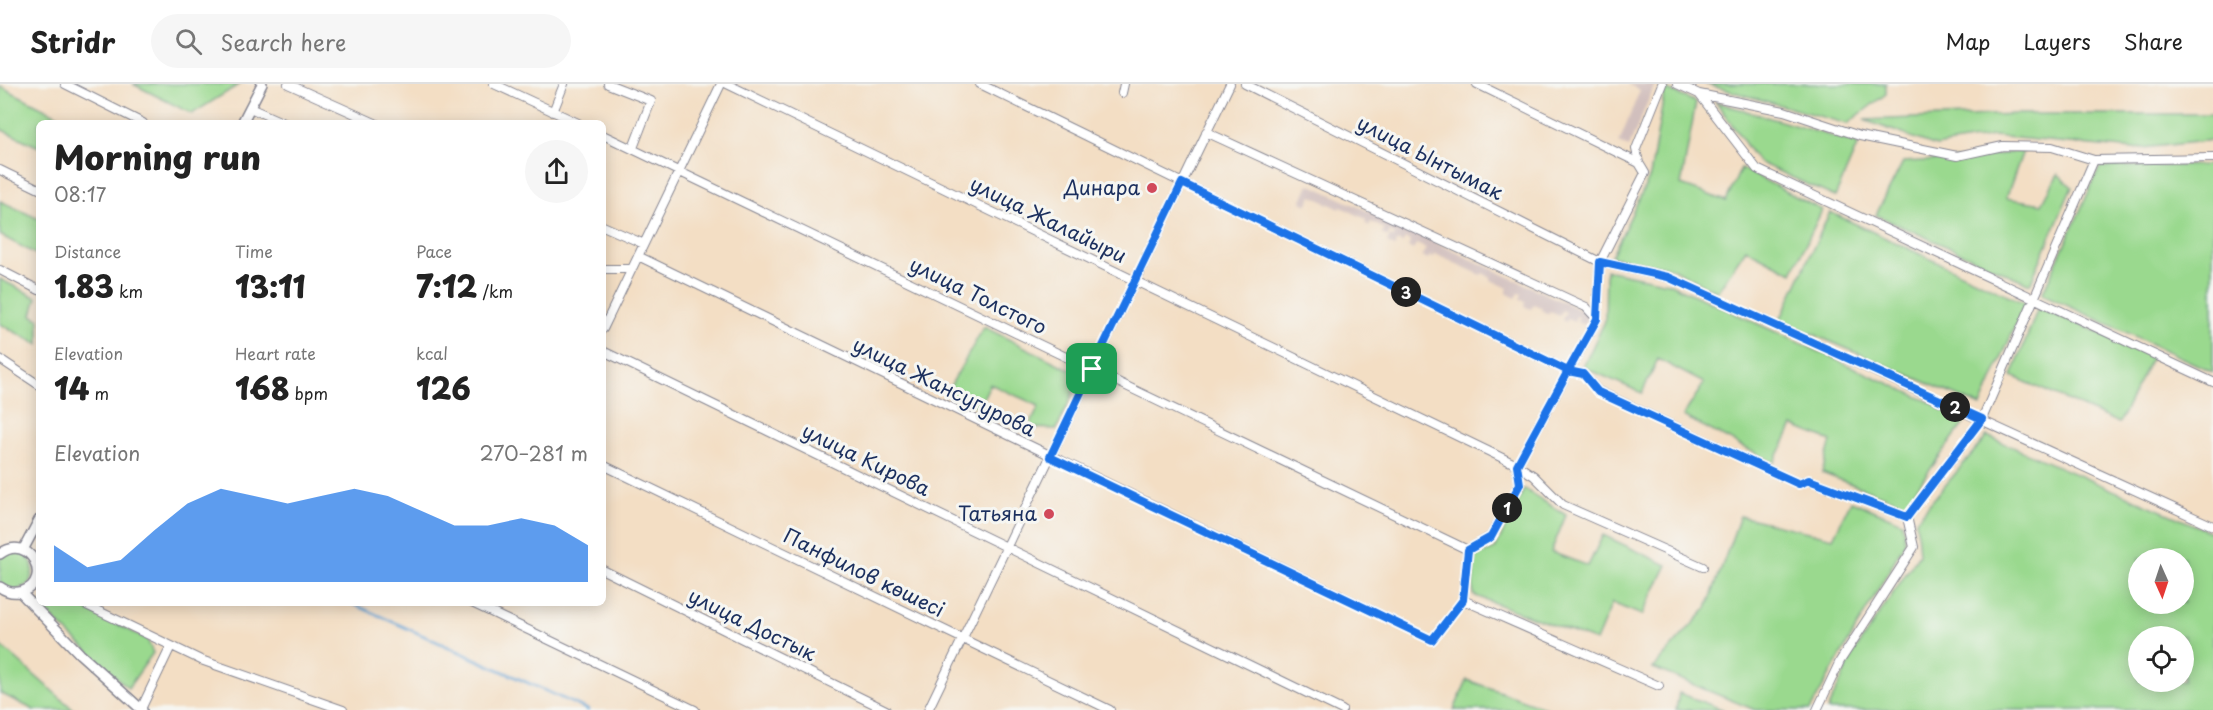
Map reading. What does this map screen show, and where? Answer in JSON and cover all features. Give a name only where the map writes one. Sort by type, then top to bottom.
[{"type":"street","points":[[65,84],[137,120]]},
{"type":"street","points":[[244,120],[262,84]]},
{"type":"street","points":[[288,84],[368,120]]},
{"type":"street","points":[[494,84],[571,120]]},
{"type":"street","points":[[554,112],[564,84]]},
{"type":"street","points":[[608,84],[651,101],[633,148]]},
{"type":"street","points":[[606,323],[721,84]]},
{"type":"street","name":"улица Жалайыри","points":[[727,84],[1517,465],[1534,476],[1563,505],[1703,567]]},
{"type":"street","points":[[980,84],[1568,371],[1583,374],[1598,392],[1799,484],[1809,480],[1907,517]]},
{"type":"street","points":[[1122,93],[1124,84]]},
{"type":"street","points":[[928,710],[1230,84]]},
{"type":"street","name":"улица Ынтымак","points":[[1245,84],[1600,262],[1668,277],[2213,526]]},
{"type":"street","points":[[1477,84],[1639,163]]},
{"type":"street","points":[[1659,686],[1463,600],[1468,550],[1491,537],[1520,484],[1517,465],[1597,319],[1600,262],[1645,173],[1639,163],[1636,149],[1662,84]]},
{"type":"street","points":[[1677,84],[1699,94],[1784,111],[1860,136],[1957,156],[2003,146],[2052,147],[2094,160],[2213,158]]},
{"type":"street","points":[[1699,94],[1757,169],[2213,382]]},
{"type":"street","points":[[250,108],[277,120]]},
{"type":"street","points":[[1206,132],[1586,307],[1597,319]]},
{"type":"street","name":"улица Толстого","points":[[606,136],[1468,550]]},
{"type":"street","points":[[1907,517],[1982,419],[2094,160]]},
{"type":"street","points":[[0,170],[36,188]]},
{"type":"street","points":[[606,227],[644,244]]},
{"type":"street","name":"улица Жансугурова","points":[[638,256],[1432,640],[1463,600]]},
{"type":"street","points":[[606,269],[632,269]]},
{"type":"street","points":[[0,270],[36,288]]},
{"type":"street","name":"улица Кирова","points":[[606,352],[1342,710]]},
{"type":"street","points":[[0,359],[36,382]]},
{"type":"street","name":"Панфилов көшесі","points":[[606,466],[1110,710]]},
{"type":"street","points":[[1817,710],[1840,661],[1914,547],[1907,517]]},
{"type":"street","points":[[24,550],[36,526]]},
{"type":"street","points":[[1,552],[17,548],[24,550],[34,559],[36,568]]},
{"type":"street","name":"улица Достык","points":[[606,571],[886,710]]},
{"type":"street","points":[[0,587],[6,591],[20,592],[27,590],[36,581]]},
{"type":"street","points":[[20,592],[80,654],[142,709],[171,646]]},
{"type":"street","points":[[88,606],[201,660],[343,710]]},
{"type":"street","points":[[478,606],[695,710]]},
{"type":"shaded area","points":[[1627,84],[1655,84],[1629,147],[1619,143],[1640,90]]},
{"type":"shaded area","points":[[1309,184],[1589,314],[1584,325],[1577,322],[1579,317],[1576,316],[1574,321],[1568,318],[1566,322],[1562,320],[1566,312],[1562,310],[1559,316],[1550,311],[1548,314],[1534,304],[1531,309],[1524,306],[1525,302],[1520,299],[1522,294],[1519,293],[1516,298],[1506,293],[1508,288],[1491,280],[1483,273],[1481,275],[1435,254],[1433,258],[1430,256],[1428,259],[1422,256],[1426,248],[1416,244],[1413,250],[1408,247],[1411,241],[1405,238],[1403,243],[1397,241],[1395,247],[1387,243],[1390,236],[1394,238],[1395,235],[1390,232],[1388,237],[1382,234],[1385,229],[1371,222],[1369,226],[1365,223],[1366,219],[1341,207],[1340,209],[1312,196],[1307,205],[1301,202]]},
{"type":"green space","points":[[133,84],[240,84],[192,114]]},
{"type":"green space","points":[[1705,84],[1886,84],[1886,94],[1847,124]]},
{"type":"green space","points":[[0,86],[67,120],[36,120],[36,146],[0,129]]},
{"type":"green space","points":[[1665,89],[1696,102],[1681,185],[1726,201],[1741,168],[1822,210],[1792,273],[1746,249],[1717,292],[1672,268],[1611,257],[1650,176]]},
{"type":"green space","points":[[1716,102],[1858,144],[1835,197],[1758,162]]},
{"type":"green space","points":[[2017,114],[2213,114],[2213,140],[2134,149],[1993,136],[1936,146],[1864,120]]},
{"type":"green space","points":[[2023,151],[2006,198],[2042,204],[2058,174],[2072,187],[2030,284],[1876,215],[1903,162],[1962,159]]},
{"type":"green space","points":[[2213,165],[2213,372],[2042,294],[2100,167]]},
{"type":"green space","points":[[0,201],[36,218],[36,254],[0,235]]},
{"type":"green space","points":[[1830,212],[2025,303],[1981,406],[1780,320]]},
{"type":"green space","points":[[1606,270],[1668,283],[1967,419],[1905,504],[1822,473],[1831,441],[1793,426],[1774,463],[1683,416],[1704,383],[1658,359],[1642,393],[1583,367],[1605,321]]},
{"type":"green space","points":[[0,279],[36,297],[32,315],[36,317],[36,343],[0,324]]},
{"type":"green space","points":[[2038,308],[2153,354],[2119,423],[2012,376]]},
{"type":"green space","points":[[984,327],[1081,375],[1057,429],[1029,428],[1039,406],[990,384],[979,407],[945,395]]},
{"type":"green space","points":[[1987,436],[2213,533],[2213,710],[1827,710],[1856,649],[1919,554],[1916,520]]},
{"type":"green space","points":[[1524,489],[1566,515],[1551,552],[1588,566],[1603,535],[1667,565],[1642,615],[1612,603],[1596,641],[1473,595],[1474,557],[1495,549]]},
{"type":"green space","points":[[1851,501],[1902,522],[1905,542],[1810,710],[1755,710],[1653,668],[1707,608],[1740,516],[1833,538]]},
{"type":"green space","points":[[8,552],[27,557],[33,570],[29,584],[13,592],[0,584],[0,558]]},
{"type":"green space","points":[[39,606],[80,606],[147,639],[153,653],[128,688]]},
{"type":"green space","points":[[0,645],[74,710],[34,710],[0,693]]},
{"type":"green space","points":[[1467,680],[1551,710],[1454,710]]},
{"type":"green space","points":[[1679,693],[1724,710],[1676,710]]},
{"type":"waterway","points":[[358,606],[588,710]]},
{"type":"place","name":"Динара","points":[[1152,188]]},
{"type":"place","name":"Татьяна","points":[[1049,514]]},
{"type":"route","points":[[1092,369],[1050,457],[1432,640],[1463,600],[1468,550],[1491,537],[1520,484],[1517,465],[1568,371],[1583,374],[1598,392],[1799,484],[1809,480],[1907,517],[1982,419],[1668,277],[1600,262],[1597,319],[1568,371],[1182,183],[1092,369]]}]
